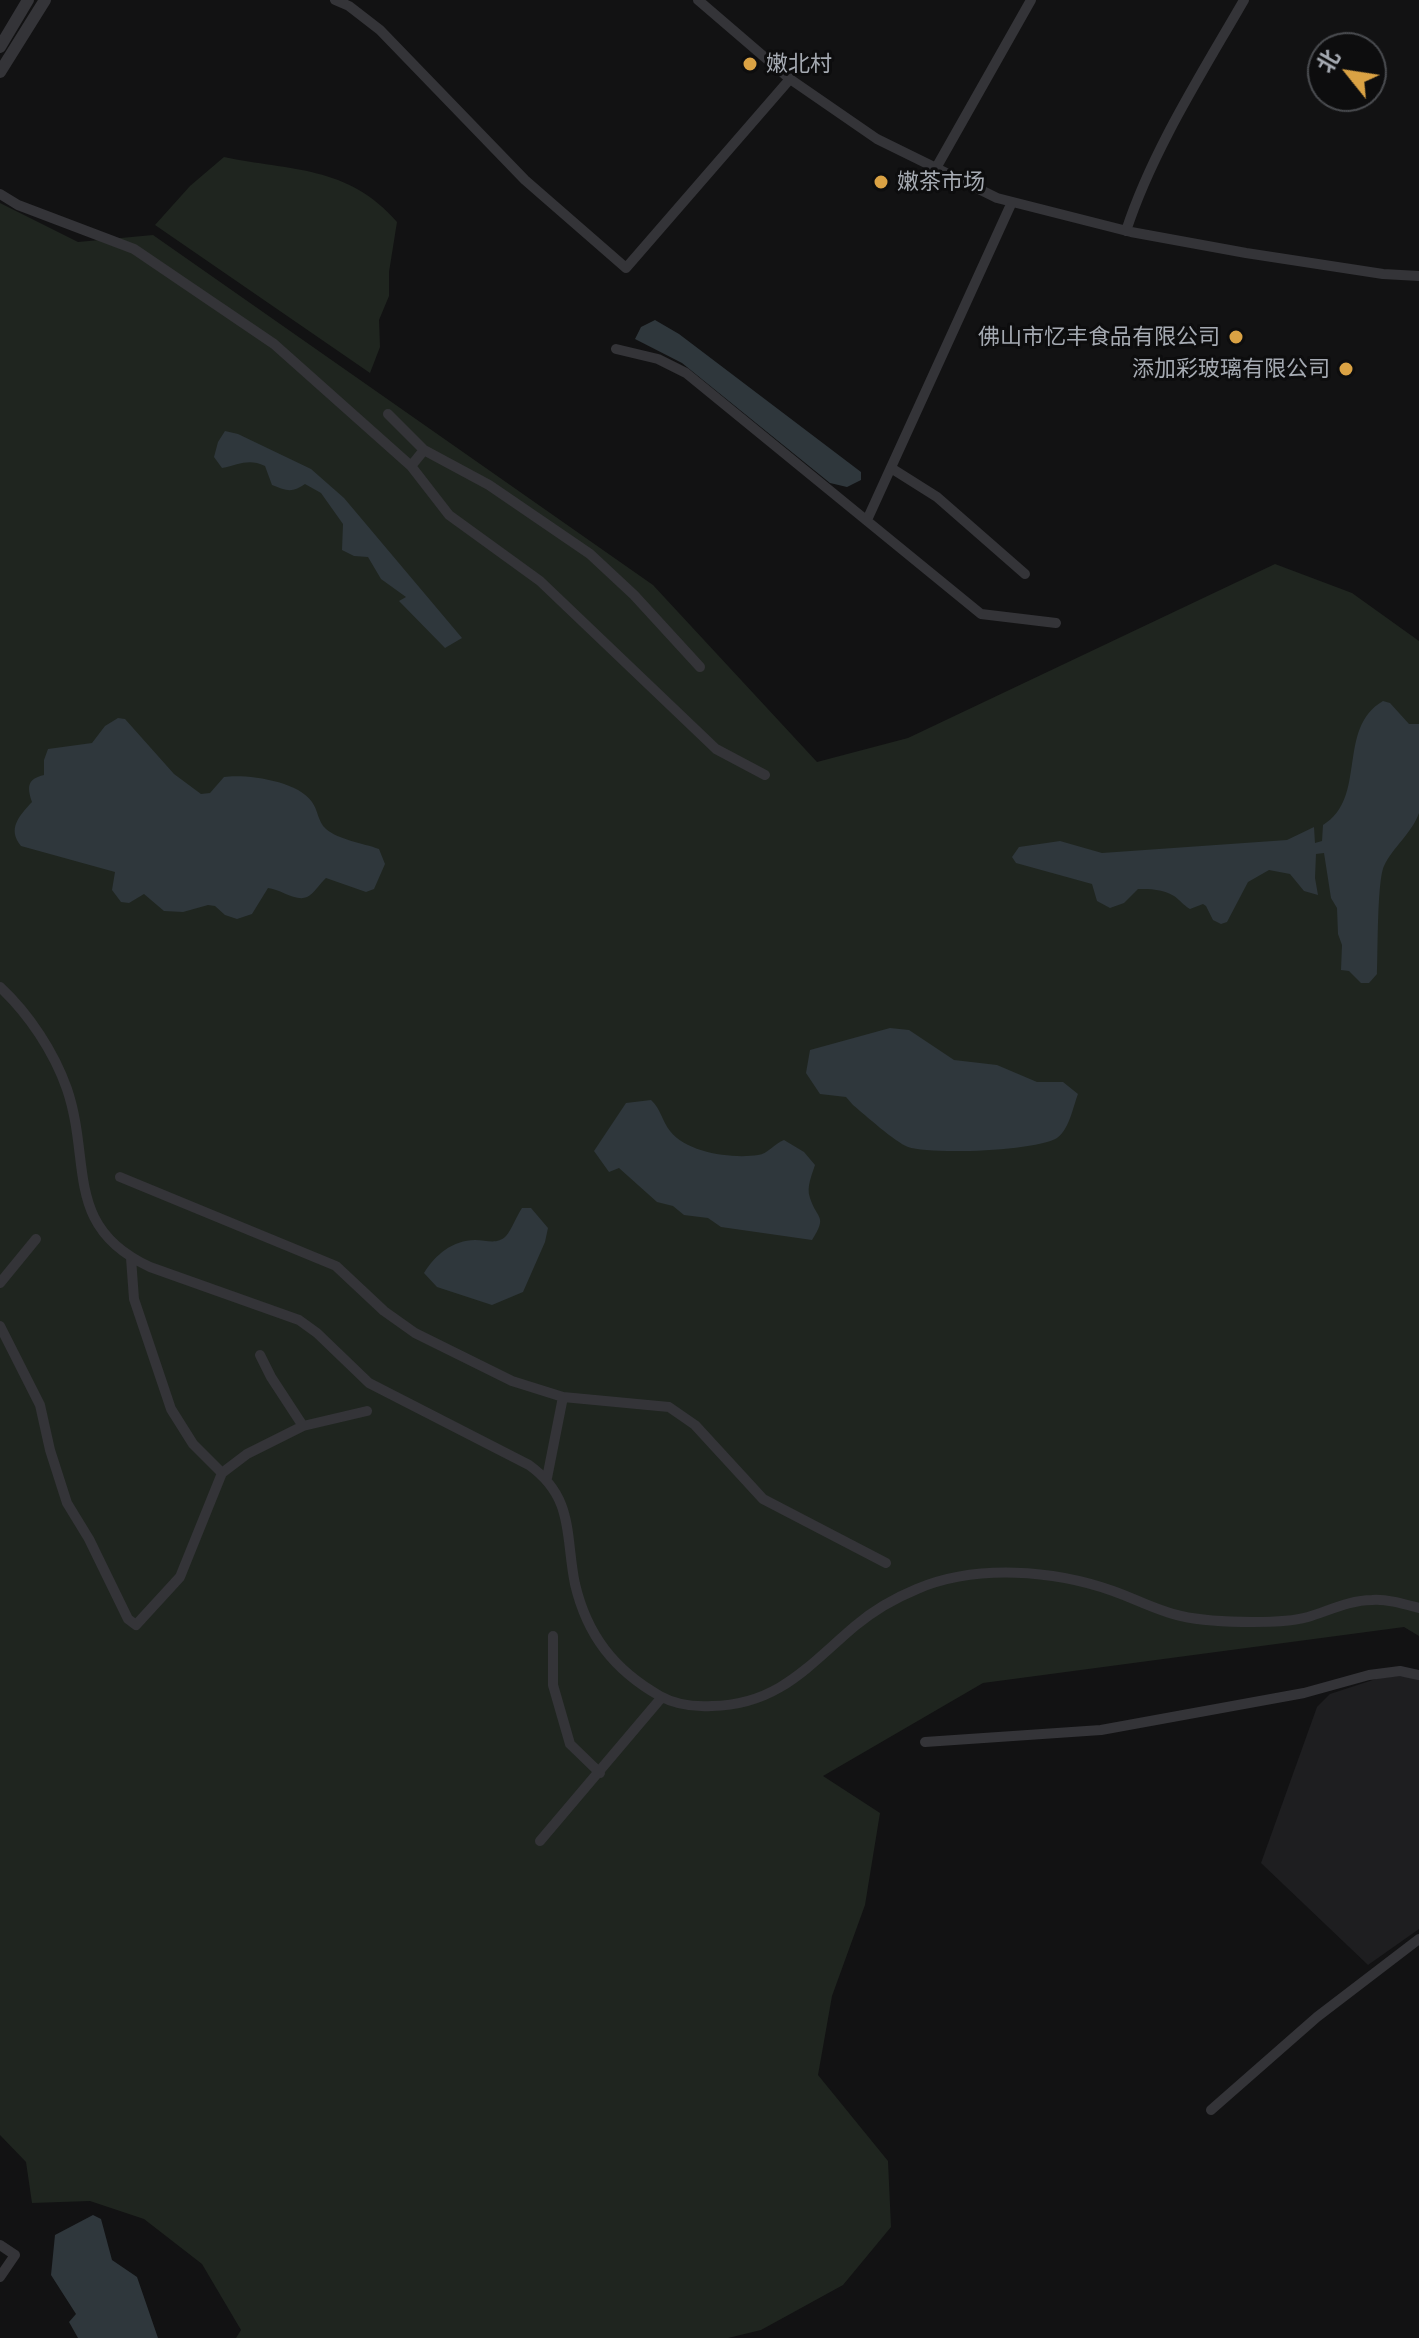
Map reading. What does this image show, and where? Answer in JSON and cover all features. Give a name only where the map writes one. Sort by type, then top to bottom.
[{"type":"street","points":[[0,47],[28,0]]},
{"type":"street","points":[[0,72],[45,0]]},
{"type":"street","points":[[335,0],[349,6],[380,30],[525,180],[626,268],[790,79]]},
{"type":"street","points":[[698,0],[790,79],[877,139],[997,198],[1126,231],[1276,258],[1383,274],[1419,276]]},
{"type":"street","points":[[936,168],[1031,0]]},
{"type":"street","points":[[1126,231],[1134,206],[1170,132],[1244,0]]},
{"type":"street","points":[[0,194],[18,205],[134,249],[274,344],[411,466],[449,515],[540,581],[716,749],[765,775]]},
{"type":"street","points":[[867,520],[1012,202]]},
{"type":"street","points":[[616,349],[658,359],[686,373],[981,614],[1056,623]]},
{"type":"street","points":[[388,414],[424,450],[489,485],[590,554],[634,595],[700,667]]},
{"type":"street","points":[[411,466],[424,450]]},
{"type":"street","points":[[891,468],[937,497],[1025,574]]},
{"type":"street","points":[[0,987],[39,1033],[67,1088],[77,1133],[80,1176],[94,1219],[111,1242],[131,1258],[299,1320],[369,1383],[529,1465],[547,1478],[564,1511],[576,1584],[601,1648],[614,1664],[662,1697],[690,1707],[754,1701],[800,1675],[881,1607],[920,1587],[977,1574],[1028,1573],[1081,1581],[1183,1617],[1303,1619],[1370,1600],[1419,1608]]},
{"type":"street","points":[[120,1177],[336,1266],[384,1311],[415,1333],[512,1381],[563,1397],[669,1407],[695,1425],[763,1499],[886,1563]]},
{"type":"street","points":[[0,1283],[36,1239]]},
{"type":"street","points":[[131,1258],[134,1299],[171,1409],[193,1444],[222,1473]]},
{"type":"street","points":[[0,1326],[40,1405],[67,1503],[89,1539],[128,1619],[136,1625],[180,1577],[222,1473],[247,1454],[303,1426],[367,1411]]},
{"type":"street","points":[[260,1355],[303,1426]]},
{"type":"street","points":[[547,1478],[563,1397]]},
{"type":"street","points":[[553,1636],[553,1685],[570,1744],[600,1773]]},
{"type":"street","points":[[925,1742],[1101,1730],[1304,1693],[1369,1675],[1400,1671],[1419,1675]]},
{"type":"street","points":[[540,1841],[662,1697]]},
{"type":"street","points":[[1211,2110],[1317,2017],[1419,1939]]},
{"type":"street","points":[[0,2245],[15,2255],[0,2277]]},
{"type":"shaded area","points":[[224,157],[317,173],[338,180],[378,203],[397,222],[389,272],[389,296],[379,320],[380,347],[370,373],[155,225],[190,186]]},
{"type":"shaded area","points":[[0,203],[78,242],[153,235],[653,585],[817,762],[908,738],[1275,564],[1352,593],[1419,641],[1419,1636],[1404,1627],[983,1683],[823,1776],[880,1813],[865,1905],[832,1996],[818,2075],[888,2161],[891,2227],[843,2285],[761,2330],[728,2338],[236,2338],[241,2330],[202,2264],[144,2219],[90,2201],[32,2203],[26,2162],[0,2135]]},
{"type":"shaded area","points":[[655,320],[679,334],[861,472],[861,480],[847,487],[830,483],[682,363],[635,339],[641,327]]},
{"type":"shaded area","points":[[225,431],[238,434],[311,469],[344,498],[462,638],[445,648],[399,601],[406,597],[381,579],[368,557],[354,556],[342,550],[343,524],[321,493],[305,484],[289,490],[272,485],[265,466],[259,464],[244,463],[222,468],[214,457]]},
{"type":"shaded area","points":[[1383,701],[1390,703],[1409,724],[1419,724],[1419,813],[1384,866],[1379,901],[1377,974],[1369,983],[1361,983],[1349,971],[1341,970],[1342,945],[1338,934],[1337,908],[1331,898],[1324,853],[1316,854],[1318,895],[1304,891],[1290,874],[1269,870],[1248,882],[1227,922],[1221,924],[1213,920],[1203,904],[1190,909],[1174,896],[1156,890],[1138,889],[1124,903],[1110,908],[1097,901],[1092,884],[1016,863],[1012,857],[1019,847],[1060,841],[1102,853],[1287,840],[1314,827],[1315,843],[1322,841],[1323,825],[1337,813],[1345,798],[1360,728],[1369,713]]},
{"type":"shaded area","points":[[118,718],[125,719],[174,774],[201,794],[210,793],[224,777],[234,776],[271,780],[305,795],[314,805],[321,823],[331,833],[379,849],[385,864],[374,889],[366,892],[326,878],[303,898],[268,888],[252,914],[237,919],[208,905],[183,912],[164,911],[144,894],[129,903],[121,902],[112,890],[115,872],[21,846],[15,834],[16,823],[32,802],[31,781],[44,775],[48,749],[92,743],[105,726]]},
{"type":"shaded area","points":[[890,1028],[909,1030],[954,1060],[997,1065],[1037,1082],[1063,1082],[1078,1094],[1065,1130],[1057,1138],[1029,1146],[984,1150],[920,1149],[896,1140],[846,1097],[820,1094],[806,1073],[810,1050]]},
{"type":"shaded area","points":[[651,1100],[670,1131],[687,1145],[724,1155],[758,1155],[784,1140],[804,1152],[815,1165],[809,1194],[820,1218],[812,1240],[721,1227],[708,1218],[684,1215],[673,1206],[657,1202],[619,1168],[609,1172],[594,1151],[626,1103]]},
{"type":"shaded area","points":[[522,1208],[531,1208],[548,1228],[523,1292],[492,1305],[437,1287],[424,1273],[439,1255],[452,1246],[467,1241],[503,1239]]},
{"type":"shaded area","points":[[1379,1678],[1419,1678],[1419,1929],[1368,1965],[1261,1863],[1317,1707],[1330,1694]]},
{"type":"shaded area","points":[[93,2215],[101,2219],[112,2260],[137,2277],[158,2338],[78,2338],[69,2322],[76,2314],[51,2275],[55,2235]]},
{"type":"place","name":"嫩北村","points":[[750,64]]},
{"type":"place","name":"嫩茶市场","points":[[881,182]]},
{"type":"place","name":"佛山市忆丰食品有限公司","points":[[1236,337]]},
{"type":"place","name":"添加彩玻璃有限公司","points":[[1346,369]]}]
